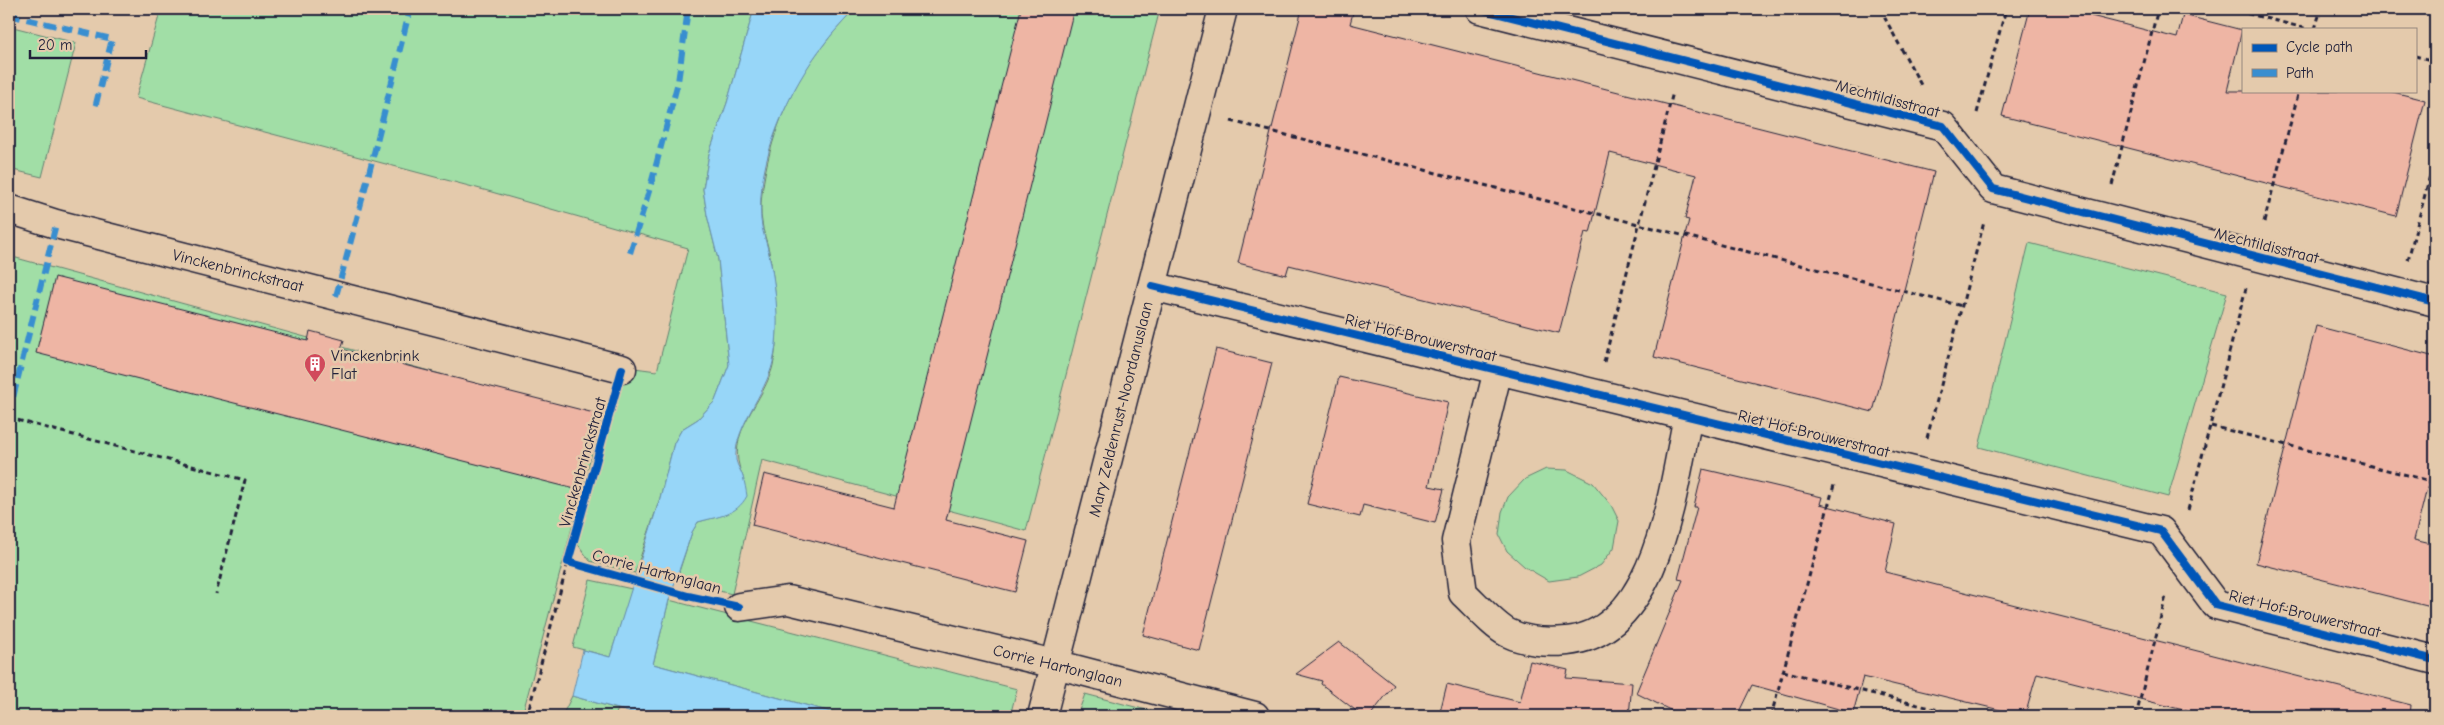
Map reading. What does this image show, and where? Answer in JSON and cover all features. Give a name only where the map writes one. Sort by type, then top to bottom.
[{"type":"street","name":"Mary Zeldenrust-Noordanuslaan","points":[[1042,716],[1223,9]]},
{"type":"street","name":"Mechtildisstraat","points":[[1480,9],[1943,126],[1993,189],[2435,302]]},
{"type":"street","name":"Vinckenbrinckstraat","points":[[9,209],[56,224],[622,369]]},
{"type":"street","name":"Riet Hof-Brouwerstraat","points":[[1152,286],[2161,531],[2216,605],[2435,660]]},
{"type":"street","name":"Riet Hof-Brouwerstraat","points":[[1498,370],[1456,541],[1463,592],[1507,632],[1544,644],[1580,640],[1615,622],[1639,593],[1664,530],[1688,416]]},
{"type":"street","name":"Corrie Hartonglaan","points":[[739,607],[788,600],[1056,664],[1255,716]]},
{"type":"path","points":[[1880,9],[1943,126]]},
{"type":"path","points":[[1966,155],[2006,9]]},
{"type":"path","points":[[2103,217],[2158,9]]},
{"type":"path","points":[[2230,9],[2304,28]]},
{"type":"path","points":[[2315,28],[2320,9]]},
{"type":"path","points":[[2416,56],[2435,61]]},
{"type":"path","points":[[1596,394],[1681,60]]},
{"type":"path","points":[[2136,716],[2177,552],[2299,92]]},
{"type":"path","points":[[1196,112],[1962,306]]},
{"type":"path","points":[[2400,293],[2435,156]]},
{"type":"path","points":[[1918,473],[1993,189]]},
{"type":"path","points":[[9,418],[245,480],[216,594]]},
{"type":"path","points":[[2211,426],[2435,482]]},
{"type":"path","points":[[1771,716],[1843,454]]},
{"type":"path","points":[[527,716],[568,562]]},
{"type":"path","points":[[1783,671],[1962,716]]},
{"type":"green space","points":[[161,9],[754,9],[727,103],[709,154],[703,189],[707,215],[718,259],[729,365],[715,401],[698,419],[682,429],[674,443],[660,498],[635,573],[590,561],[577,543],[627,367],[657,371],[688,248],[488,191],[136,98]]},
{"type":"green space","points":[[855,9],[1160,9],[1026,531],[762,460],[732,594],[676,581],[692,532],[698,522],[727,514],[743,477],[738,461],[741,431],[763,391],[774,361],[777,334],[775,292],[761,209],[766,169],[775,135],[788,102],[814,57]]},
{"type":"green space","points":[[9,26],[76,43],[42,177],[9,169]]},
{"type":"green space","points":[[2029,243],[2227,293],[2168,497],[1979,447]]},
{"type":"green space","points":[[9,256],[601,418],[522,716],[9,716]]},
{"type":"green space","points":[[1546,469],[1567,470],[1593,483],[1611,505],[1619,521],[1614,548],[1601,565],[1578,577],[1549,581],[1525,567],[1507,551],[1499,535],[1502,512],[1508,497],[1525,479]]},
{"type":"green space","points":[[590,580],[632,589],[610,657],[573,647]]},
{"type":"green space","points":[[669,600],[1017,689],[1010,716],[846,716],[653,664]]},
{"type":"green space","points":[[1085,694],[1170,716],[1077,716]]},
{"type":"green space","points":[[572,696],[618,709],[615,716],[562,716]]},
{"type":"water","points":[[754,9],[855,9],[825,43],[799,81],[778,126],[764,174],[761,220],[774,280],[777,335],[773,362],[769,374],[745,423],[736,448],[736,460],[745,484],[747,496],[738,508],[726,514],[698,522],[692,532],[669,600],[653,664],[846,716],[643,716],[572,696],[583,650],[610,657],[660,498],[674,443],[682,429],[698,419],[715,401],[729,365],[718,259],[707,215],[703,189],[709,154],[727,103]]},
{"type":"building","points":[[1021,9],[1074,9],[946,520],[1028,541],[1015,592],[752,525],[764,474],[894,507]]},
{"type":"building","points":[[1302,9],[1354,9],[1350,24],[1934,172],[1873,412],[1654,357],[1689,220],[1685,219],[1696,175],[1610,153],[1590,233],[1585,232],[1559,333],[1289,265],[1286,275],[1238,263]]},
{"type":"building","points":[[2030,9],[2093,9],[2091,16],[2177,38],[2183,15],[2242,30],[2227,91],[2393,92],[2425,100],[2396,216],[2002,116]]},
{"type":"building","name":"Vinckenbrink Flat","points":[[55,277],[308,341],[310,331],[344,340],[341,349],[594,413],[575,489],[36,353]]},
{"type":"building","points":[[2316,326],[2435,357],[2435,456],[2414,540],[2435,545],[2435,608],[2256,563]]},
{"type":"building","points":[[1216,349],[1272,363],[1199,650],[1143,635]]},
{"type":"building","points":[[1339,377],[1448,402],[1429,486],[1444,489],[1435,523],[1363,505],[1360,517],[1307,504]]},
{"type":"building","points":[[1703,469],[1822,497],[1820,504],[1896,524],[1885,572],[2411,705],[2410,716],[2207,716],[2037,673],[2025,716],[1863,677],[1853,713],[1752,685],[1737,716],[1682,716],[1636,693],[1683,580],[1678,579],[1697,507],[1694,507]]},
{"type":"building","points":[[1339,642],[1394,685],[1370,716],[1363,716],[1321,684],[1322,681],[1296,674]]},
{"type":"building","points":[[1530,661],[1568,670],[1566,678],[1632,683],[1629,716],[1439,716],[1447,684],[1520,702]]},
{"type":"marked path","points":[[336,296],[410,9]]},
{"type":"marked path","points":[[630,253],[650,188],[678,82],[688,9]]},
{"type":"marked path","points":[[9,15],[112,39],[95,108]]},
{"type":"marked path","points":[[9,414],[56,224]]},
{"type":"cycle path","points":[[1480,9],[1943,126],[1993,189],[2435,302]]},
{"type":"cycle path","points":[[1152,286],[2161,531],[2216,605],[2435,660]]},
{"type":"cycle path","points":[[622,369],[568,562],[688,596],[739,607]]},
{"type":"place","name":"Vinckenbrink Flat","points":[[315,383]]}]
